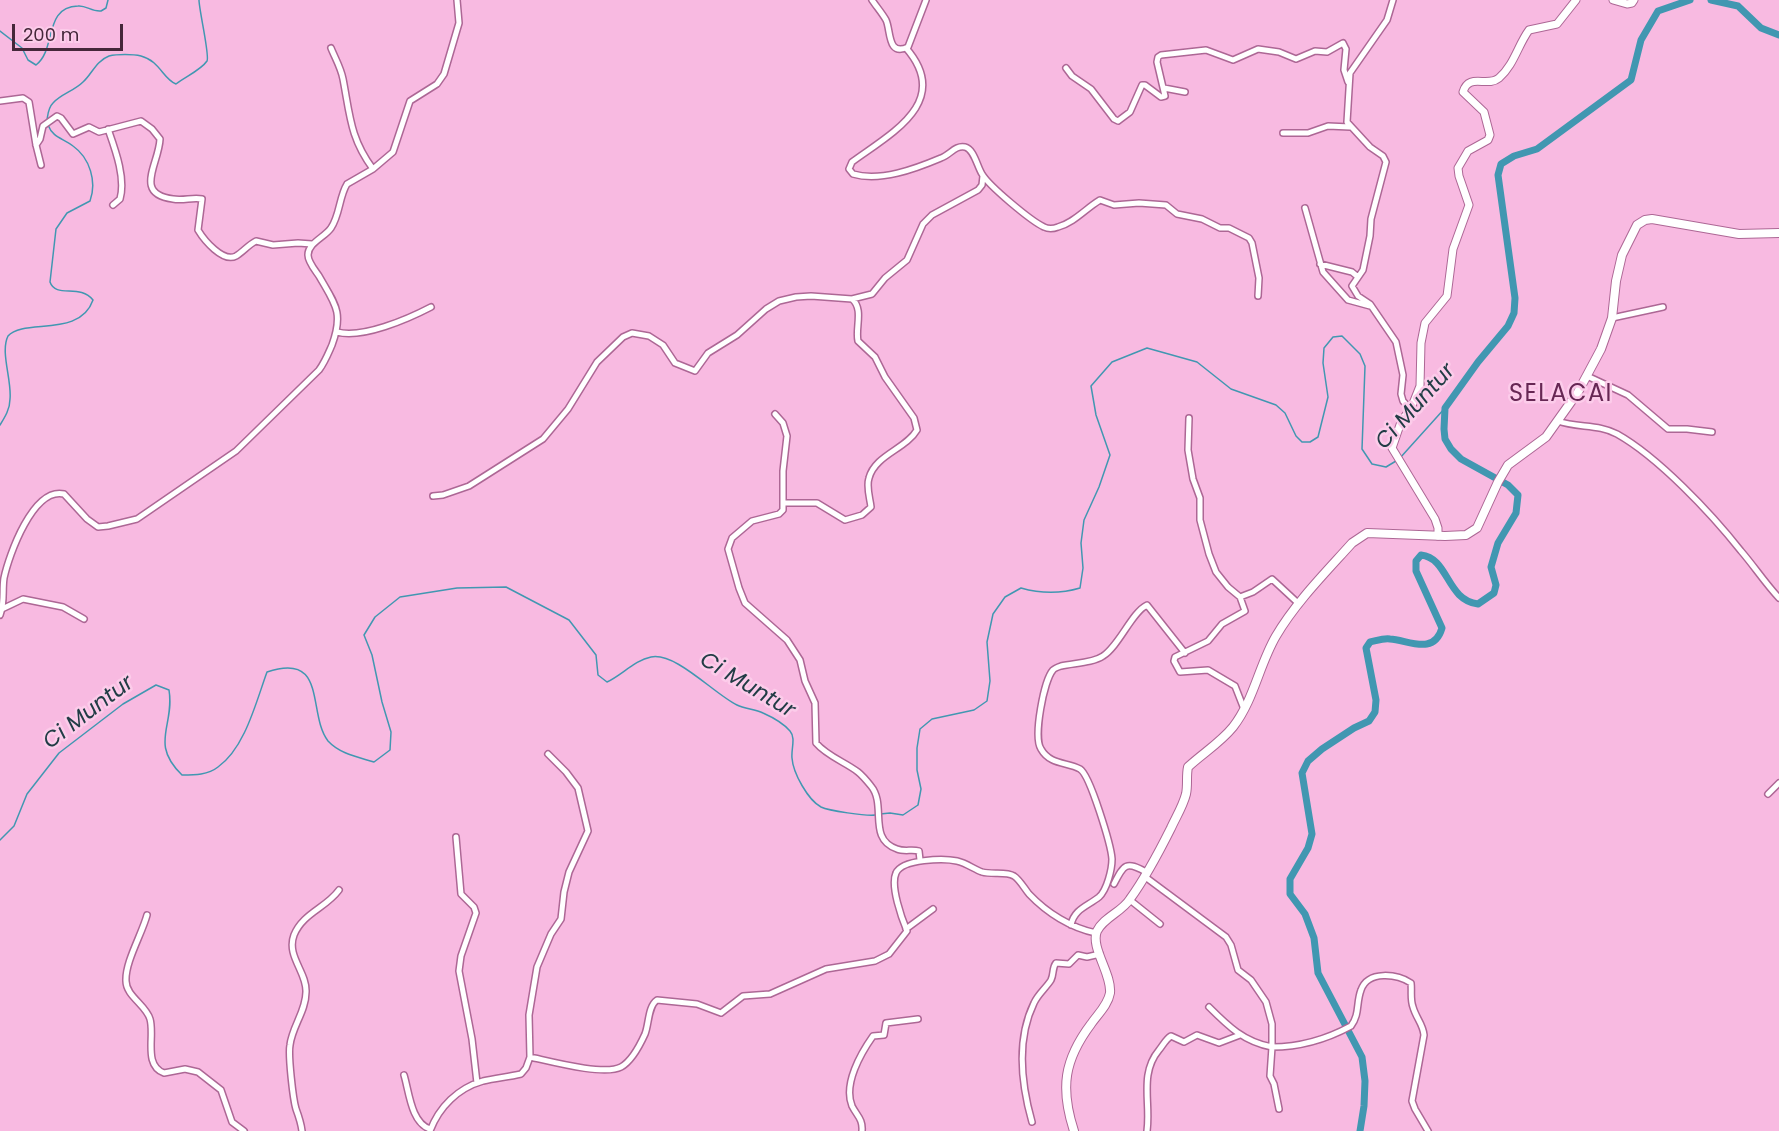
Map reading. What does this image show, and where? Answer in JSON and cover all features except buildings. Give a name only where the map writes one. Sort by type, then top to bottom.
[{"type":"highway","points":[[1074,1131],[1066,1103],[1066,1076],[1076,1047],[1108,999],[1110,986],[1097,945],[1096,933],[1102,924],[1130,900],[1163,844],[1186,795],[1188,767],[1228,733],[1244,709],[1276,636],[1299,604],[1352,543],[1363,534],[1384,532],[1438,536],[1466,535],[1474,531],[1484,515],[1502,474],[1512,461],[1539,444],[1558,421],[1587,376],[1601,349],[1612,318],[1616,281],[1622,255],[1635,228],[1642,221],[1652,219],[1739,234],[1779,233]]},
{"type":"main road","points":[[1438,536],[1435,519],[1392,448],[1401,422],[1410,410],[1420,386],[1421,343],[1425,323],[1447,296],[1453,249],[1469,205],[1458,168],[1468,151],[1485,142],[1490,135],[1484,112],[1464,94],[1465,86],[1472,81],[1492,81],[1498,78],[1512,61],[1529,30],[1534,27],[1551,27],[1557,24],[1576,0]]},
{"type":"main road","points":[[1613,0],[1627,4],[1634,0]]},
{"type":"street","points":[[1,612],[4,578],[21,531],[43,499],[55,494],[64,494],[87,519],[102,527],[140,518],[229,456],[319,370],[327,358],[339,322],[335,307],[308,257],[309,250],[312,244],[327,233],[334,224],[347,184],[373,169],[390,156],[396,148],[410,101],[437,84],[444,74],[459,23],[457,0]]},
{"type":"street","points":[[872,0],[886,21],[891,43],[895,47],[906,48],[916,61],[921,71],[922,92],[919,105],[907,121],[852,162],[850,172],[865,178],[883,175],[944,158],[959,147],[970,149],[983,176],[1020,210],[1044,227],[1058,227],[1072,221],[1102,200],[1113,205],[1139,203],[1166,205],[1178,214],[1202,219],[1220,228],[1229,228],[1252,241],[1259,278],[1258,296]]},
{"type":"street","points":[[906,48],[926,0]]},
{"type":"street","points":[[1393,0],[1388,19],[1352,70],[1349,83],[1347,120],[1350,127],[1386,159],[1371,219],[1363,270],[1352,286],[1359,297],[1372,307],[1396,342],[1403,375],[1401,394],[1410,410]]},
{"type":"street","points":[[1066,68],[1072,76],[1091,89],[1116,120],[1123,119],[1130,112],[1142,85],[1162,97],[1166,94],[1157,62],[1161,55],[1206,50],[1233,60],[1260,49],[1279,52],[1296,59],[1315,51],[1328,52],[1343,43],[1346,49],[1344,70],[1349,83]]},
{"type":"street","points":[[331,48],[343,79],[354,135],[364,157],[373,169]]},
{"type":"street","points":[[1164,88],[1185,92]]},
{"type":"street","points":[[0,101],[23,98],[29,102],[41,165]]},
{"type":"street","points":[[36,145],[47,123],[59,116],[73,134],[89,127],[99,132],[139,120],[157,134],[159,143],[150,180],[154,192],[160,197],[177,200],[202,199],[198,230],[205,240],[224,256],[230,258],[236,256],[256,242],[273,245],[312,244]]},
{"type":"street","points":[[1283,133],[1308,133],[1328,126],[1350,127]]},
{"type":"street","points":[[108,129],[116,151],[121,188],[120,199],[113,205]]},
{"type":"street","points":[[433,496],[469,486],[543,439],[573,402],[597,362],[623,337],[632,333],[649,336],[663,345],[678,365],[695,371],[708,353],[737,335],[766,309],[779,301],[811,296],[852,299],[872,294],[885,278],[909,258],[924,222],[934,213],[980,189],[983,176]]},
{"type":"street","points":[[1305,208],[1323,273],[1348,300],[1372,307]]},
{"type":"street","points":[[1320,264],[1342,269],[1359,277]]},
{"type":"street","points":[[784,503],[817,503],[845,520],[866,513],[871,507],[868,483],[871,473],[880,461],[917,430],[914,417],[887,379],[875,357],[858,341],[858,309],[857,303],[852,299]]},
{"type":"street","points":[[337,332],[351,334],[396,323],[431,307]]},
{"type":"street","points":[[1612,318],[1663,308]]},
{"type":"street","points":[[1587,376],[1628,395],[1668,429],[1712,432]]},
{"type":"street","points":[[775,414],[783,423],[787,436],[783,471],[784,503],[780,513],[752,521],[730,541],[728,549],[737,584],[745,603],[788,640],[798,656],[815,703],[816,743],[858,772],[873,788],[878,799],[878,824],[883,840],[888,846],[898,850],[920,851],[920,860]]},
{"type":"street","points":[[1189,418],[1188,450],[1193,479],[1200,498],[1200,520],[1209,554],[1217,573],[1240,597],[1245,609],[1244,612],[1222,624],[1208,640],[1174,660],[1179,671],[1208,669],[1235,686],[1244,709]]},
{"type":"street","points":[[1558,421],[1572,426],[1605,429],[1645,454],[1667,472],[1701,507],[1742,551],[1754,570],[1779,597]]},
{"type":"street","points":[[1240,597],[1272,579],[1299,604]]},
{"type":"street","points":[[1,612],[23,599],[63,607],[84,619]]},
{"type":"street","points":[[1071,925],[1077,912],[1102,893],[1112,866],[1112,855],[1086,774],[1077,768],[1050,759],[1038,744],[1038,724],[1051,673],[1055,668],[1061,666],[1104,656],[1126,631],[1141,608],[1147,605],[1185,652]]},
{"type":"street","points":[[404,1075],[416,1114],[422,1124],[430,1130],[444,1104],[454,1096],[477,1083],[521,1074],[526,1068],[530,1057],[530,1015],[537,968],[551,934],[561,919],[569,872],[586,838],[588,828],[578,788],[566,771],[548,754]]},
{"type":"street","points":[[1768,794],[1779,783]]},
{"type":"street","points":[[456,837],[461,894],[474,907],[476,913],[461,956],[459,971],[472,1039],[477,1083]]},
{"type":"street","points":[[906,929],[901,920],[895,877],[899,869],[920,860],[952,860],[990,874],[1011,874],[1043,907],[1071,925],[1096,933]]},
{"type":"street","points":[[1114,884],[1122,868],[1127,865],[1134,866],[1226,937],[1231,945],[1238,970],[1251,980],[1266,1002],[1272,1024],[1270,1076],[1279,1109]]},
{"type":"street","points":[[302,1131],[296,1107],[290,1045],[305,1002],[307,989],[293,952],[292,942],[305,919],[333,898],[339,890]]},
{"type":"street","points":[[1130,900],[1160,924]]},
{"type":"street","points":[[530,1057],[590,1069],[616,1069],[626,1064],[640,1043],[647,1027],[653,1002],[657,999],[697,1004],[721,1013],[743,996],[770,994],[826,969],[875,962],[889,954],[904,936],[906,929],[933,909]]},
{"type":"street","points":[[147,915],[142,932],[137,938],[126,980],[128,988],[150,1018],[154,1066],[164,1073],[185,1069],[198,1072],[221,1090],[232,1122],[244,1131]]},
{"type":"street","points":[[1032,1122],[1023,1090],[1022,1056],[1026,1019],[1036,999],[1053,977],[1055,963],[1069,964],[1078,955],[1087,957],[1100,954]]},
{"type":"street","points":[[1209,1007],[1240,1035],[1257,1044],[1288,1047],[1351,1026],[1359,1010],[1361,990],[1374,977],[1398,976],[1411,983],[1412,1007],[1423,1026],[1424,1035],[1412,1101],[1414,1109],[1428,1131]]},
{"type":"street","points":[[862,1131],[862,1121],[850,1097],[852,1081],[862,1052],[873,1036],[884,1035],[886,1023],[918,1019]]},
{"type":"street","points":[[1147,1131],[1148,1070],[1155,1054],[1168,1038],[1171,1036],[1184,1042],[1197,1035],[1219,1043],[1240,1035]]},
{"type":"waterway","points":[[0,31],[22,48],[28,60],[36,65],[42,58],[60,13],[67,8],[78,6],[101,11],[106,8],[108,0]]},
{"type":"waterway","points":[[47,120],[53,103],[79,85],[101,61],[109,56],[129,55],[147,58],[176,84],[201,67],[208,57],[199,0]]},
{"type":"waterway","points":[[1360,1131],[1365,1081],[1362,1057],[1318,973],[1314,938],[1305,914],[1290,894],[1290,879],[1308,848],[1312,834],[1302,773],[1308,761],[1322,749],[1369,721],[1375,712],[1376,700],[1366,648],[1370,642],[1387,639],[1427,644],[1438,637],[1442,628],[1416,571],[1416,561],[1421,555],[1437,563],[1453,588],[1468,601],[1478,604],[1494,593],[1496,585],[1491,567],[1498,543],[1516,513],[1518,495],[1508,485],[1461,459],[1445,439],[1444,429],[1445,408],[1478,362],[1508,326],[1514,313],[1515,298],[1498,175],[1501,164],[1514,156],[1537,149],[1631,80],[1641,40],[1658,11],[1690,0]]},
{"type":"waterway","name":"Ci Muntur","points":[[1711,0],[1738,6],[1761,28],[1779,35]]},
{"type":"waterway","points":[[0,425],[10,403],[5,350],[8,336],[26,328],[52,326],[76,319],[86,312],[93,300],[82,292],[57,290],[50,282],[56,229],[67,213],[90,201],[93,186],[84,157],[73,146],[55,135],[48,125]]},
{"type":"waterway","name":"Ci Muntur","points":[[880,814],[903,815],[918,805],[921,789],[917,770],[920,729],[932,719],[974,710],[987,701],[990,681],[987,642],[993,614],[1005,597],[1021,588],[1051,592],[1080,588],[1083,568],[1081,543],[1084,520],[1110,455],[1096,415],[1091,386],[1112,362],[1147,348],[1197,362],[1231,389],[1276,405],[1285,413],[1296,436],[1302,442],[1310,442],[1318,437],[1328,397],[1323,363],[1324,348],[1333,337],[1342,336],[1360,354],[1365,366],[1362,449],[1372,464],[1386,467],[1396,461]]},
{"type":"waterway","name":"Ci Muntur","points":[[1400,458],[1445,408]]},
{"type":"waterway","name":"Ci Muntur","points":[[0,840],[14,826],[27,794],[59,753],[123,704],[156,685],[169,690],[170,703],[165,744],[172,764],[182,775],[210,772],[227,759],[249,724],[267,672],[286,668],[299,670],[308,677],[322,729],[328,741],[344,752],[374,762],[390,750],[391,732],[372,655],[364,635],[375,617],[400,597],[457,588],[506,587],[569,620],[596,655],[598,675],[607,682],[634,664],[651,657],[661,657],[672,661],[728,700],[763,713],[787,728],[793,737],[792,758],[795,771],[802,786],[816,804],[832,810],[875,815]]},
{"type":"district","name":"SELACAI","points":[[1561,395]]}]
